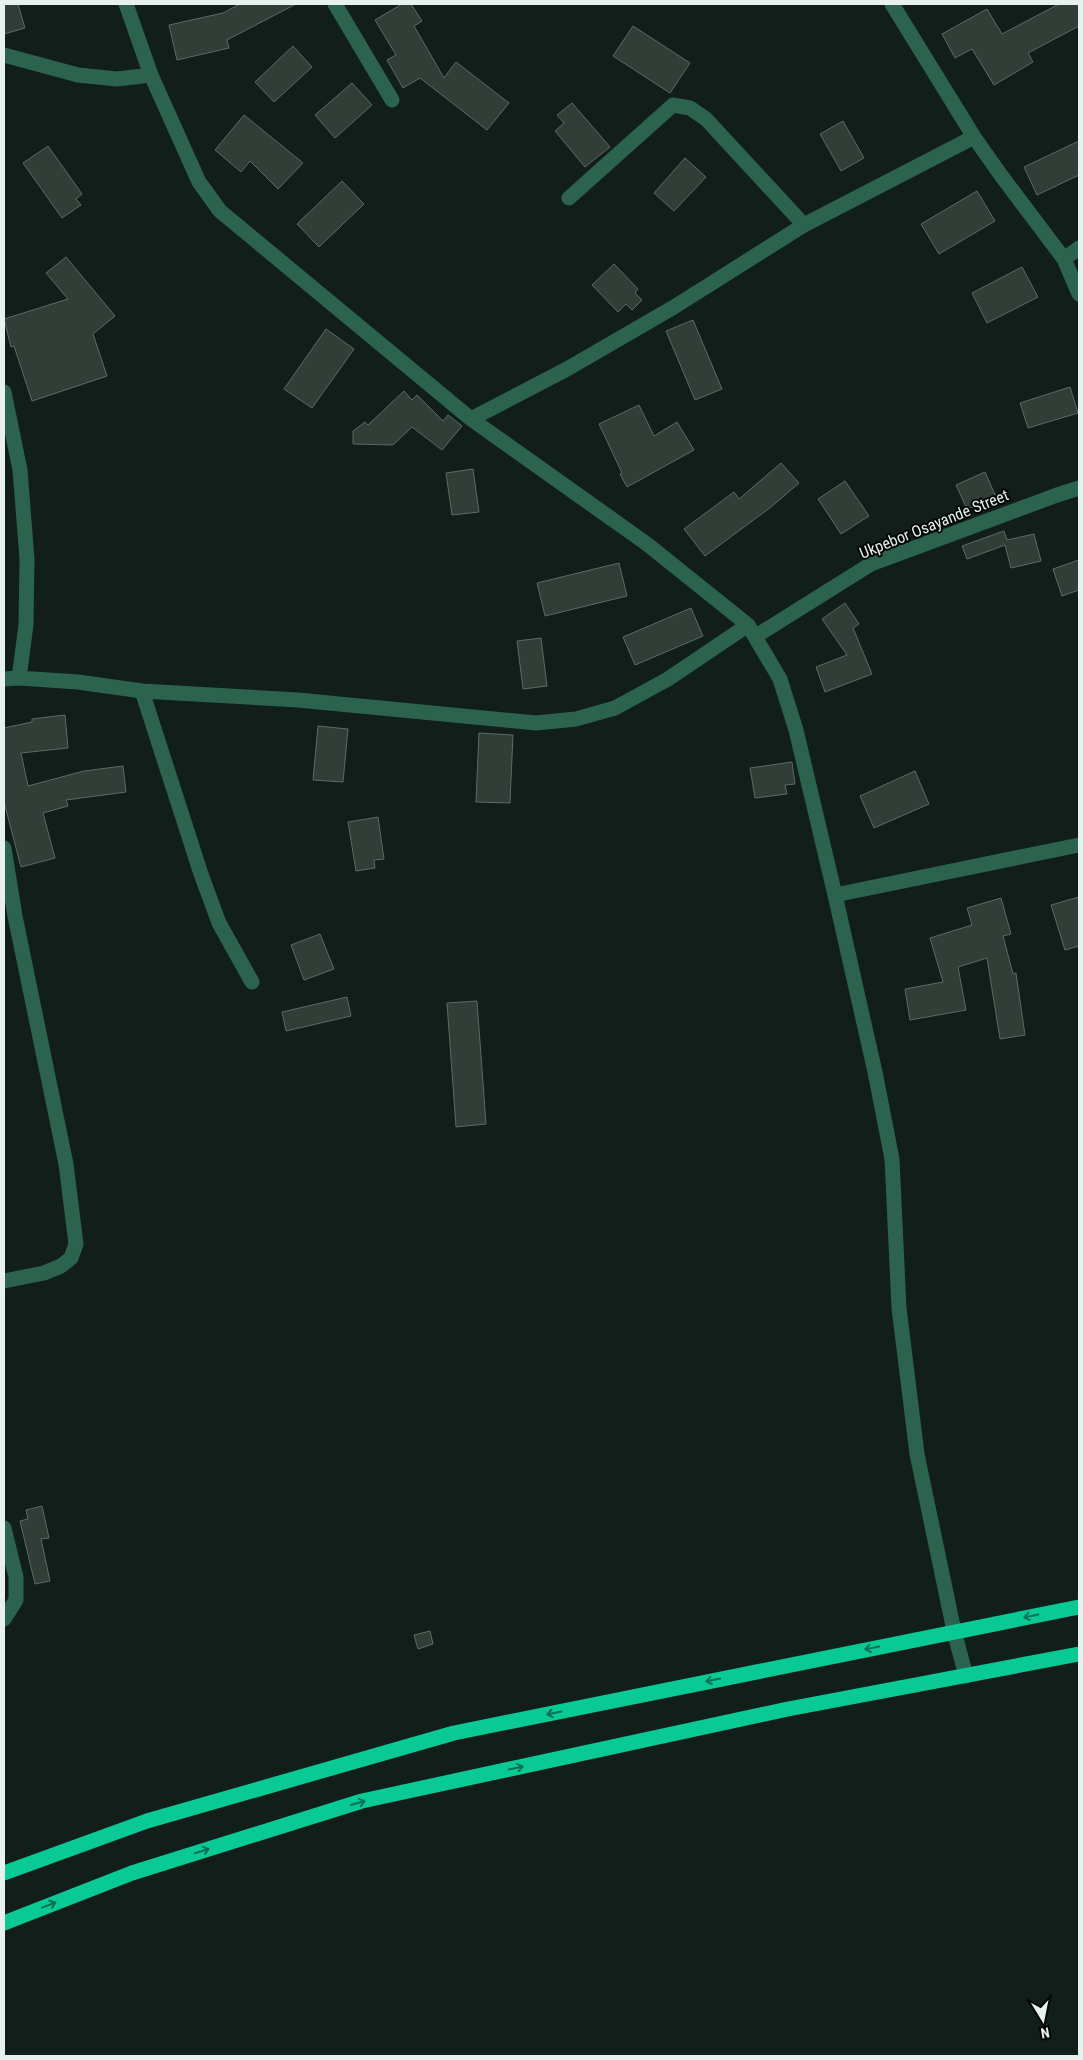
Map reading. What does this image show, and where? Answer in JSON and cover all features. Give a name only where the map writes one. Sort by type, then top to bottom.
[{"type":"highway","points":[[4,1873],[147,1821],[454,1733],[1079,1607]]},
{"type":"highway","points":[[4,1923],[132,1873],[362,1802],[779,1712],[1079,1654]]},
{"type":"street","points":[[126,4],[150,75],[199,182],[220,211],[471,419],[647,544],[752,630],[780,679],[796,730],[835,895],[875,1072],[892,1159],[899,1308],[917,1454],[954,1631],[966,1676]]},
{"type":"street","points":[[335,4],[392,100]]},
{"type":"street","points":[[892,4],[974,137],[1064,259],[1079,294]]},
{"type":"street","points":[[4,55],[78,75],[117,78],[150,75]]},
{"type":"street","points":[[569,198],[672,105],[690,108],[706,119],[804,225]]},
{"type":"street","points":[[471,419],[567,369],[674,307],[804,225],[974,137]]},
{"type":"street","points":[[1064,259],[1079,248]]},
{"type":"street","points":[[4,392],[20,470],[26,559],[26,625],[19,678]]},
{"type":"street","name":"Ukpebor Osayande Street","points":[[4,679],[19,678],[78,682],[142,691],[298,700],[536,723],[576,719],[615,708],[871,564],[1057,494],[1079,488]]},
{"type":"street","points":[[142,691],[201,874],[219,923],[252,982]]},
{"type":"street","points":[[835,895],[1079,845]]},
{"type":"street","points":[[4,848],[15,916],[66,1164],[76,1244],[71,1258],[61,1266],[44,1273],[4,1281]]},
{"type":"street","points":[[4,1528],[16,1577],[16,1600],[4,1619]]},
{"type":"building","points":[[4,4],[18,4],[25,28],[4,34]]},
{"type":"building","points":[[240,4],[296,4],[227,40],[229,48],[177,60],[169,25],[223,13]]},
{"type":"building","points":[[402,4],[411,4],[422,21],[414,26],[444,78],[456,62],[509,103],[487,130],[420,78],[403,88],[387,60],[396,55],[375,20]]},
{"type":"building","points":[[1059,4],[1079,4],[1079,26],[1028,53],[1033,62],[994,85],[972,49],[955,58],[942,34],[987,9],[1002,34]]},
{"type":"building","points":[[633,26],[690,63],[670,93],[613,56]]},
{"type":"building","points":[[293,46],[312,67],[274,102],[255,82]]},
{"type":"building","points":[[352,83],[372,105],[335,138],[315,115]]},
{"type":"building","points":[[572,103],[610,147],[585,167],[555,131],[564,123],[557,115]]},
{"type":"building","points":[[244,115],[303,163],[278,189],[250,161],[241,172],[215,150]]},
{"type":"building","points":[[843,121],[864,158],[841,171],[820,134]]},
{"type":"building","points":[[1079,141],[1079,175],[1037,195],[1024,167]]},
{"type":"building","points":[[48,146],[82,194],[76,199],[81,205],[62,218],[23,163]]},
{"type":"building","points":[[685,158],[706,177],[674,211],[654,193]]},
{"type":"building","points":[[342,181],[364,204],[319,247],[297,224]]},
{"type":"building","points":[[977,191],[995,221],[939,254],[921,224]]},
{"type":"building","points":[[66,257],[115,316],[93,334],[107,376],[32,401],[14,346],[11,347],[4,319],[68,299],[46,273]]},
{"type":"building","points":[[614,264],[638,289],[635,293],[642,300],[632,310],[626,304],[618,312],[592,285]]},
{"type":"building","points":[[1022,267],[1038,297],[987,323],[972,293]]},
{"type":"building","points":[[693,320],[722,389],[695,400],[666,331]]},
{"type":"building","points":[[326,329],[354,349],[312,408],[284,389]]},
{"type":"building","points":[[1070,387],[1078,413],[1028,428],[1020,403]]},
{"type":"building","points":[[404,391],[412,400],[417,395],[443,421],[448,415],[462,426],[442,450],[412,427],[393,445],[353,444],[353,431],[365,422],[368,425]]},
{"type":"building","points":[[639,405],[654,436],[677,422],[694,450],[627,487],[599,424]]},
{"type":"building","points":[[781,463],[799,483],[771,507],[705,556],[684,529],[734,492],[739,499]]},
{"type":"building","points":[[473,469],[479,512],[452,515],[446,473]]},
{"type":"building","points":[[985,472],[996,497],[967,509],[956,485]]},
{"type":"building","points":[[845,481],[869,516],[841,534],[818,499]]},
{"type":"building","points":[[1004,531],[1007,540],[1034,534],[1041,561],[1011,568],[1005,545],[967,559],[962,546]]},
{"type":"building","points":[[1079,560],[1079,590],[1062,596],[1053,569]]},
{"type":"building","points":[[619,563],[627,596],[545,616],[537,583]]},
{"type":"building","points":[[845,603],[859,624],[853,628],[872,674],[825,692],[816,667],[847,655],[822,619]]},
{"type":"building","points":[[691,608],[703,636],[635,665],[623,637]]},
{"type":"building","points":[[541,638],[547,686],[523,689],[517,641]]},
{"type":"building","points":[[65,715],[68,748],[21,753],[28,786],[84,771],[123,766],[126,792],[66,800],[68,806],[43,813],[55,858],[21,867],[4,802],[4,728],[32,722],[32,719]]},
{"type":"building","points":[[318,726],[348,729],[343,782],[313,780]]},
{"type":"building","points":[[479,733],[513,735],[510,803],[476,802]]},
{"type":"building","points":[[792,762],[795,784],[785,785],[787,794],[755,798],[750,768]]},
{"type":"building","points":[[915,771],[929,804],[874,828],[860,796]]},
{"type":"building","points":[[378,817],[384,859],[374,860],[375,868],[356,871],[348,822]]},
{"type":"building","points":[[1079,897],[1079,946],[1065,950],[1051,905]]},
{"type":"building","points":[[1001,898],[1011,934],[1003,936],[1013,974],[1016,973],[1025,1035],[1000,1039],[987,958],[958,967],[966,1010],[910,1020],[905,989],[943,982],[930,938],[972,925],[967,908]]},
{"type":"building","points":[[320,934],[334,969],[304,980],[291,945]]},
{"type":"building","points":[[347,997],[351,1016],[286,1031],[282,1012]]},
{"type":"building","points":[[477,1001],[486,1124],[456,1127],[447,1003]]},
{"type":"building","points":[[42,1506],[49,1538],[41,1539],[50,1581],[35,1584],[20,1521],[28,1519],[26,1510]]},
{"type":"building","points":[[430,1631],[433,1644],[418,1649],[414,1635]]}]
